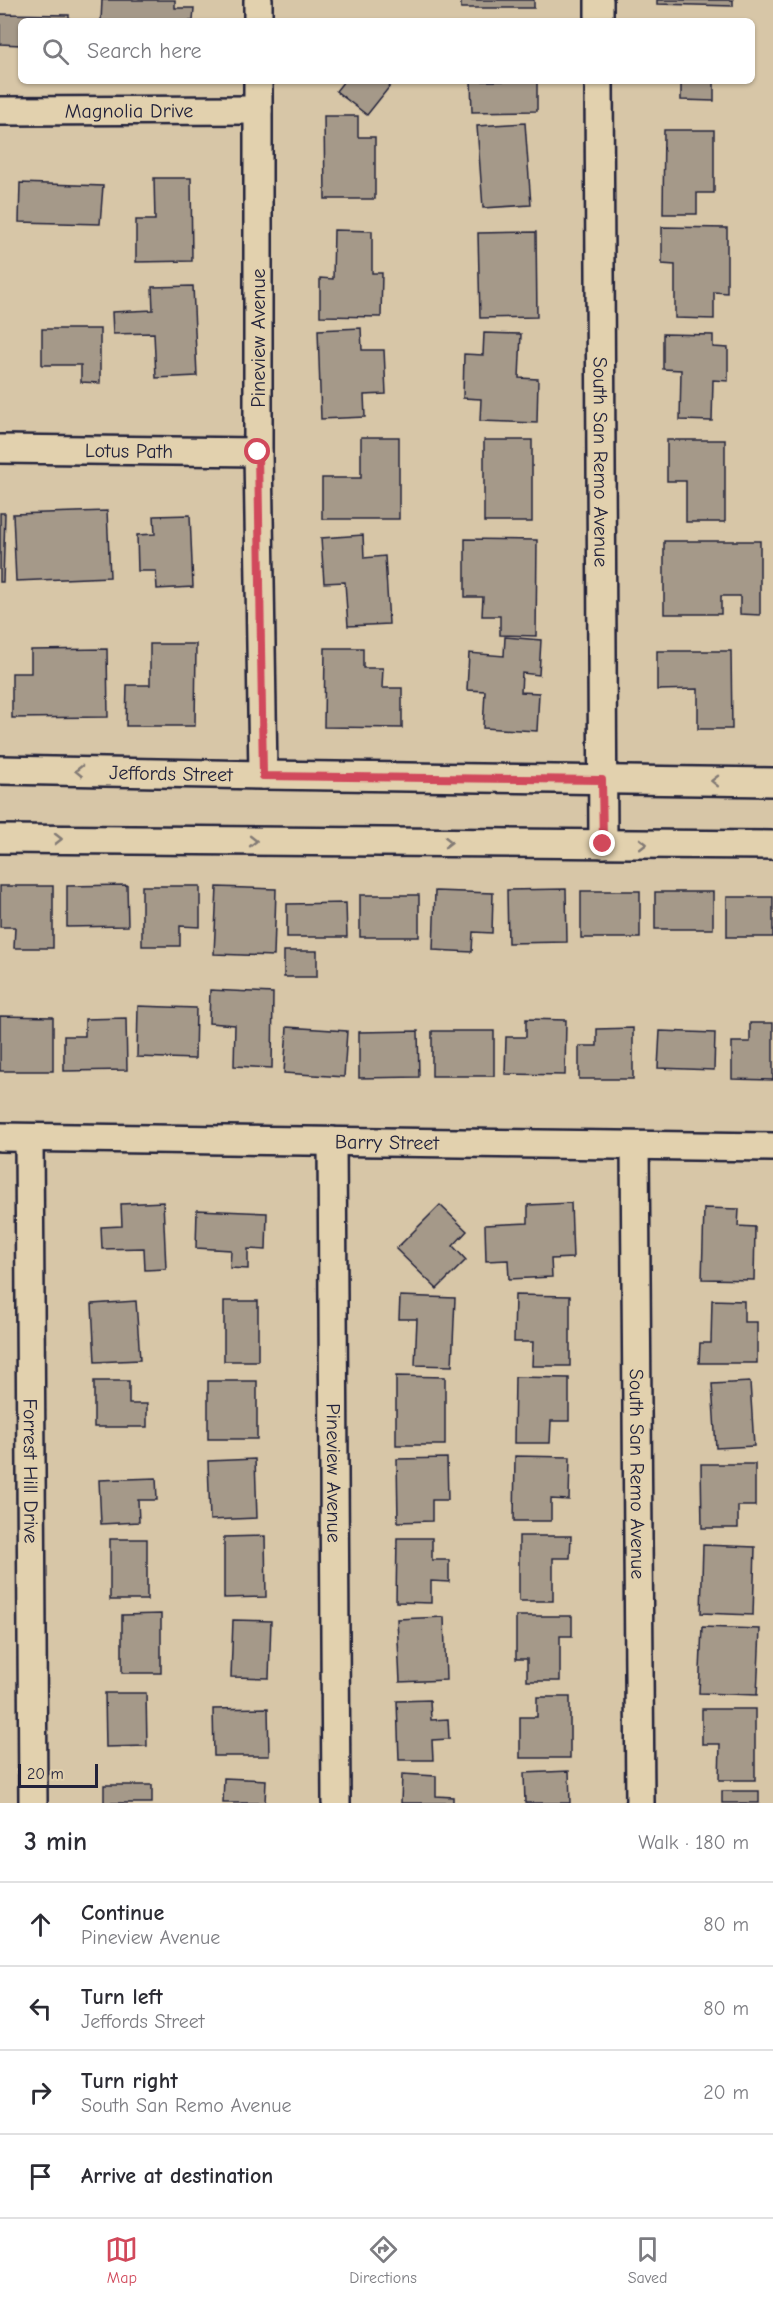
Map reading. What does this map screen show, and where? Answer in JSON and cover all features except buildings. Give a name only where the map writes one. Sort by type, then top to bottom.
[{"type":"street","points":[[258,0],[258,18]]},
{"type":"street","points":[[599,0],[599,18]]},
{"type":"street","name":"Pineview Avenue","points":[[258,84],[258,452],[263,776]]},
{"type":"street","name":"South San Remo Avenue","points":[[599,84],[603,844]]},
{"type":"street","name":"Magnolia Drive","points":[[0,111],[258,110]]},
{"type":"street","name":"Lotus Path","points":[[0,449],[258,452]]},
{"type":"street","name":"Jeffords Street","points":[[0,770],[263,776],[773,782]]},
{"type":"street","points":[[0,839],[773,845]]},
{"type":"street","name":"Barry Street","points":[[0,1137],[773,1147]]},
{"type":"street","name":"Forrest Hill Drive","points":[[28,1137],[33,1803]]},
{"type":"street","name":"Pineview Avenue","points":[[332,1141],[336,1803]]},
{"type":"street","name":"South San Remo Avenue","points":[[635,1146],[640,1803]]},
{"type":"route","points":[[258,452],[263,776],[602,780],[603,844]]}]
